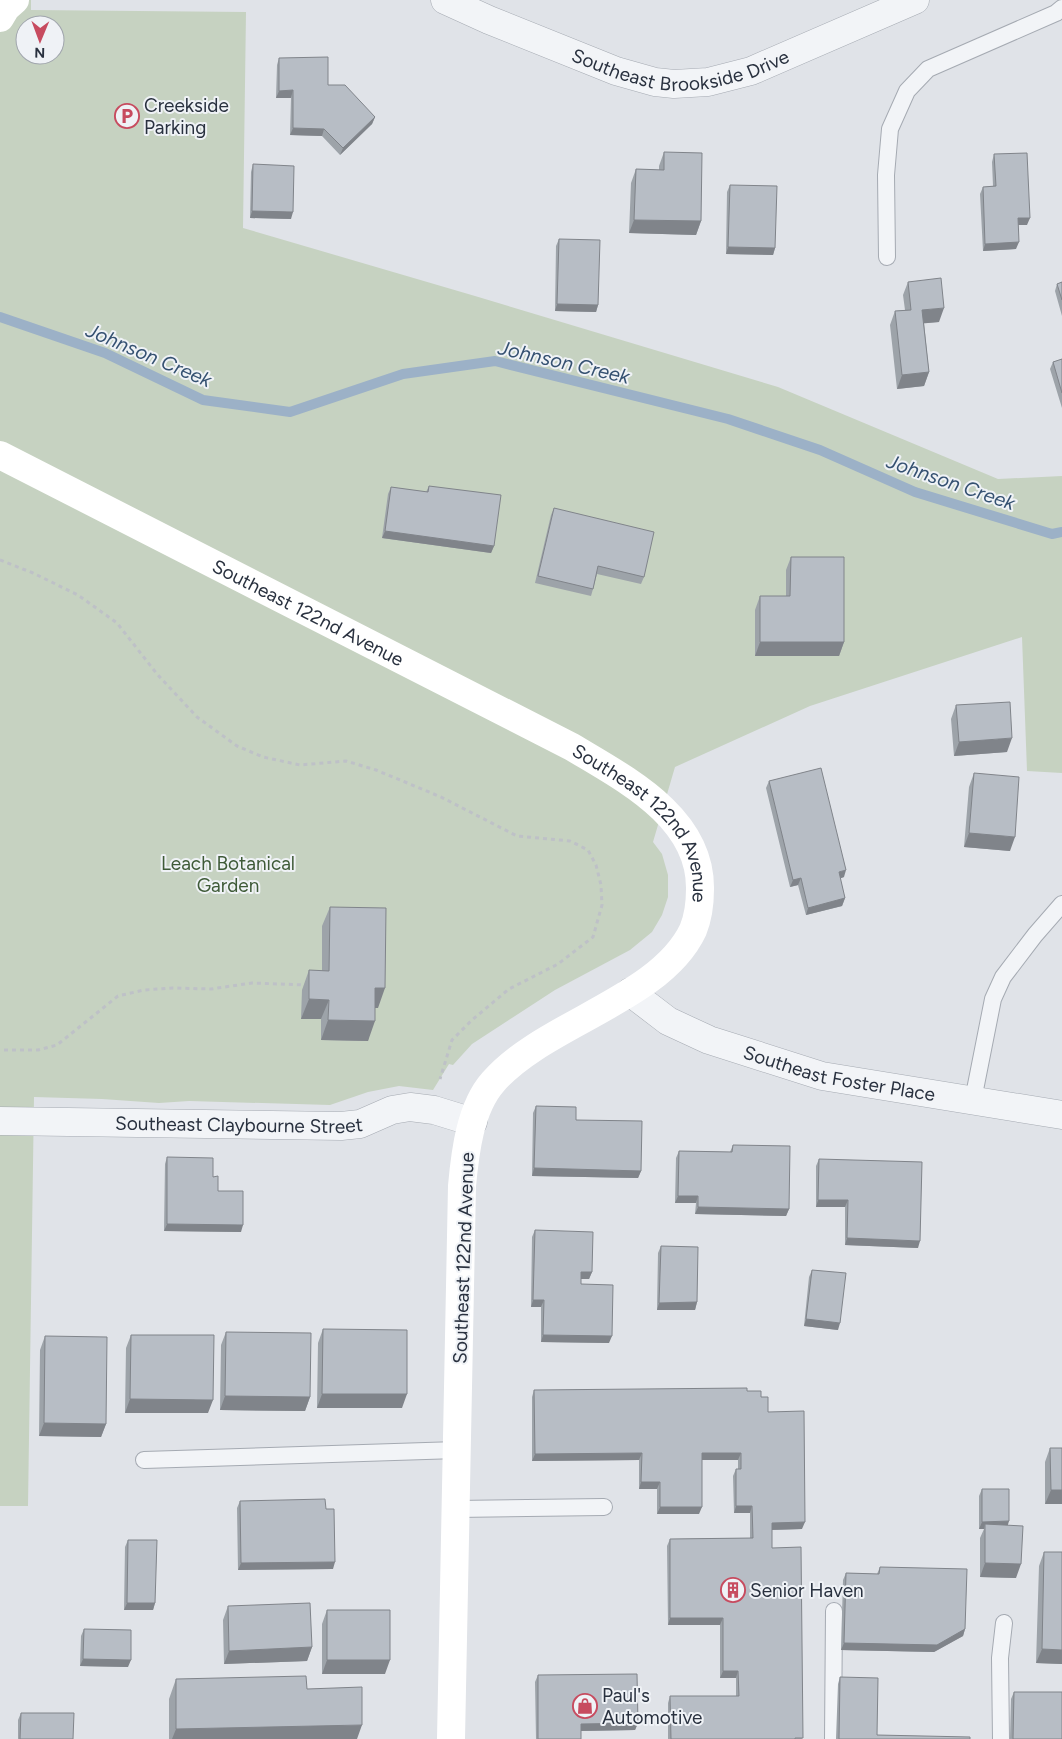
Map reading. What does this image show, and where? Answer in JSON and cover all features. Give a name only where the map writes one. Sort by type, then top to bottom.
[{"type":"street","points":[[0,18],[6,8],[15,0]]},
{"type":"street","name":"Southeast Brookside Drive","points":[[445,0],[488,20],[616,71],[655,82],[674,84],[708,82],[751,72],[915,0]]},
{"type":"street","name":"Southeast 122nd Avenue","points":[[0,456],[572,747],[619,775],[658,804],[681,830],[692,849],[700,883],[700,905],[693,930],[680,949],[661,971],[630,992],[532,1048],[509,1065],[491,1084],[473,1122],[466,1150],[462,1186],[450,1739]]},
{"type":"street","name":"Southeast Foster Place","points":[[630,992],[668,1021],[709,1040],[822,1076],[1062,1115]]},
{"type":"street","name":"Southeast Claybourne Street","points":[[0,1121],[341,1126],[360,1124],[392,1110],[410,1107],[434,1110],[473,1122]]},
{"type":"lane","points":[[887,257],[886,175],[890,129],[907,91],[928,69],[1056,13],[1062,8]]},
{"type":"lane","points":[[973,1100],[994,999],[1002,977],[1062,904]]},
{"type":"lane","points":[[144,1460],[457,1450]]},
{"type":"lane","points":[[456,1509],[604,1507]]},
{"type":"lane","points":[[833,1739],[834,1611]]},
{"type":"lane","points":[[1001,1739],[1000,1658],[1004,1623]]},
{"type":"path","points":[[0,560],[33,572],[78,594],[117,623],[157,674],[197,717],[237,746],[262,757],[300,765],[346,761],[376,770],[441,797],[516,836],[570,841],[588,850],[596,865],[602,905],[593,936],[558,964],[509,989],[472,1020],[452,1040],[450,1051],[443,1063],[438,1085]]},
{"type":"path","points":[[4,1050],[38,1050],[57,1045],[118,996],[144,990],[173,988],[211,989],[252,983],[312,985]]},
{"type":"green space","name":"Leach Botanical Garden","points":[[0,0],[31,0],[31,10],[246,12],[243,228],[778,387],[998,479],[1062,476],[1062,773],[1027,771],[1022,637],[810,706],[675,767],[653,842],[662,854],[668,875],[668,897],[662,915],[652,932],[630,950],[555,990],[472,1044],[453,1065],[449,1064],[433,1090],[399,1086],[368,1092],[330,1105],[189,1101],[159,1103],[34,1097],[28,1506],[0,1506]]},
{"type":"building","points":[[328,57],[328,85],[345,85],[375,117],[343,148],[324,129],[293,128],[293,90],[279,91],[279,58]]},
{"type":"building","points":[[664,152],[702,153],[701,221],[634,220],[636,169],[664,170]]},
{"type":"building","points":[[1027,153],[1030,218],[1018,218],[1019,242],[985,244],[983,187],[996,186],[994,154]]},
{"type":"building","points":[[253,164],[294,166],[293,212],[252,211]]},
{"type":"building","points":[[730,185],[777,186],[775,248],[728,247]]},
{"type":"building","points":[[559,239],[600,240],[598,305],[557,304]]},
{"type":"building","points":[[941,278],[944,308],[922,310],[929,372],[902,375],[895,311],[911,310],[908,282]]},
{"type":"building","points":[[1062,282],[1062,300],[1057,284]]},
{"type":"building","points":[[1062,359],[1062,393],[1053,362]]},
{"type":"building","points":[[429,486],[501,495],[494,546],[385,531],[391,487],[428,492]]},
{"type":"building","points":[[554,508],[654,532],[644,577],[598,566],[593,589],[538,576]]},
{"type":"building","points":[[791,557],[844,557],[844,642],[760,642],[760,596],[790,596]]},
{"type":"building","points":[[1010,702],[1012,738],[959,742],[956,705]]},
{"type":"building","points":[[821,768],[846,870],[839,872],[845,898],[808,908],[801,878],[793,880],[769,781]]},
{"type":"building","points":[[974,773],[1019,777],[1015,837],[969,833]]},
{"type":"building","points":[[330,907],[386,908],[385,988],[375,988],[375,1021],[328,1020],[329,1000],[309,999],[309,970],[329,971]]},
{"type":"building","points":[[536,1106],[576,1107],[576,1120],[642,1121],[641,1171],[534,1168]]},
{"type":"building","points":[[733,1145],[790,1146],[789,1209],[698,1207],[698,1196],[678,1196],[679,1151],[732,1152]]},
{"type":"building","points":[[167,1157],[213,1158],[213,1177],[218,1176],[218,1191],[243,1191],[243,1225],[167,1224]]},
{"type":"building","points":[[819,1159],[922,1162],[920,1241],[847,1238],[848,1200],[818,1200]]},
{"type":"building","points":[[535,1230],[593,1232],[592,1272],[581,1272],[581,1284],[613,1285],[612,1336],[543,1335],[544,1300],[533,1300]]},
{"type":"building","points":[[661,1246],[698,1247],[697,1302],[659,1303]]},
{"type":"building","points":[[812,1270],[846,1273],[840,1323],[806,1319]]},
{"type":"building","points":[[323,1329],[407,1330],[407,1394],[322,1394]]},
{"type":"building","points":[[226,1332],[311,1333],[310,1397],[225,1396]]},
{"type":"building","points":[[131,1335],[214,1335],[213,1400],[130,1399]]},
{"type":"building","points":[[45,1336],[107,1337],[106,1424],[44,1423]]},
{"type":"building","name":"Senior Haven","points":[[747,1388],[747,1391],[761,1391],[761,1397],[768,1397],[768,1412],[804,1411],[805,1522],[772,1523],[772,1548],[801,1547],[803,1738],[671,1739],[670,1696],[739,1696],[738,1671],[723,1671],[723,1618],[670,1618],[670,1539],[753,1538],[752,1506],[736,1506],[736,1469],[741,1469],[741,1453],[702,1453],[702,1507],[660,1507],[660,1482],[641,1482],[642,1453],[535,1454],[534,1390]]},
{"type":"building","points":[[1050,1448],[1062,1448],[1062,1490],[1051,1490]]},
{"type":"building","points":[[982,1489],[1009,1489],[1009,1521],[982,1522]]},
{"type":"building","points":[[325,1499],[326,1509],[334,1509],[335,1562],[241,1563],[240,1501]]},
{"type":"building","points":[[985,1524],[1023,1526],[1021,1564],[985,1563]]},
{"type":"building","points":[[128,1540],[157,1540],[155,1603],[127,1603]]},
{"type":"building","points":[[1044,1552],[1062,1552],[1062,1650],[1042,1649]]},
{"type":"building","points":[[880,1567],[967,1569],[965,1629],[937,1645],[844,1643],[846,1573],[879,1574]]},
{"type":"building","points":[[310,1603],[312,1647],[229,1651],[228,1606]]},
{"type":"building","points":[[327,1610],[390,1610],[390,1660],[327,1660]]},
{"type":"building","points":[[84,1629],[131,1630],[131,1660],[83,1659]]},
{"type":"building","name":"Paul's Automotive","points":[[637,1674],[638,1723],[581,1724],[581,1739],[538,1739],[538,1675]]},
{"type":"building","points":[[306,1676],[307,1689],[362,1687],[362,1725],[176,1729],[176,1679]]},
{"type":"building","points":[[840,1677],[878,1678],[877,1735],[970,1737],[970,1739],[839,1739]]},
{"type":"building","points":[[1014,1692],[1062,1692],[1062,1739],[1013,1739]]},
{"type":"building","points":[[21,1713],[74,1713],[73,1739],[20,1739]]},
{"type":"waterway","name":"Johnson Creek","points":[[0,317],[105,353],[203,400],[290,412],[403,374],[495,361],[728,419],[820,450],[915,492],[1052,534],[1062,532]]},
{"type":"place","name":"Creekside Parking","points":[[127,116]]},
{"type":"place","name":"Senior Haven","points":[[733,1590]]},
{"type":"place","name":"Paul's Automotive","points":[[585,1706]]}]
